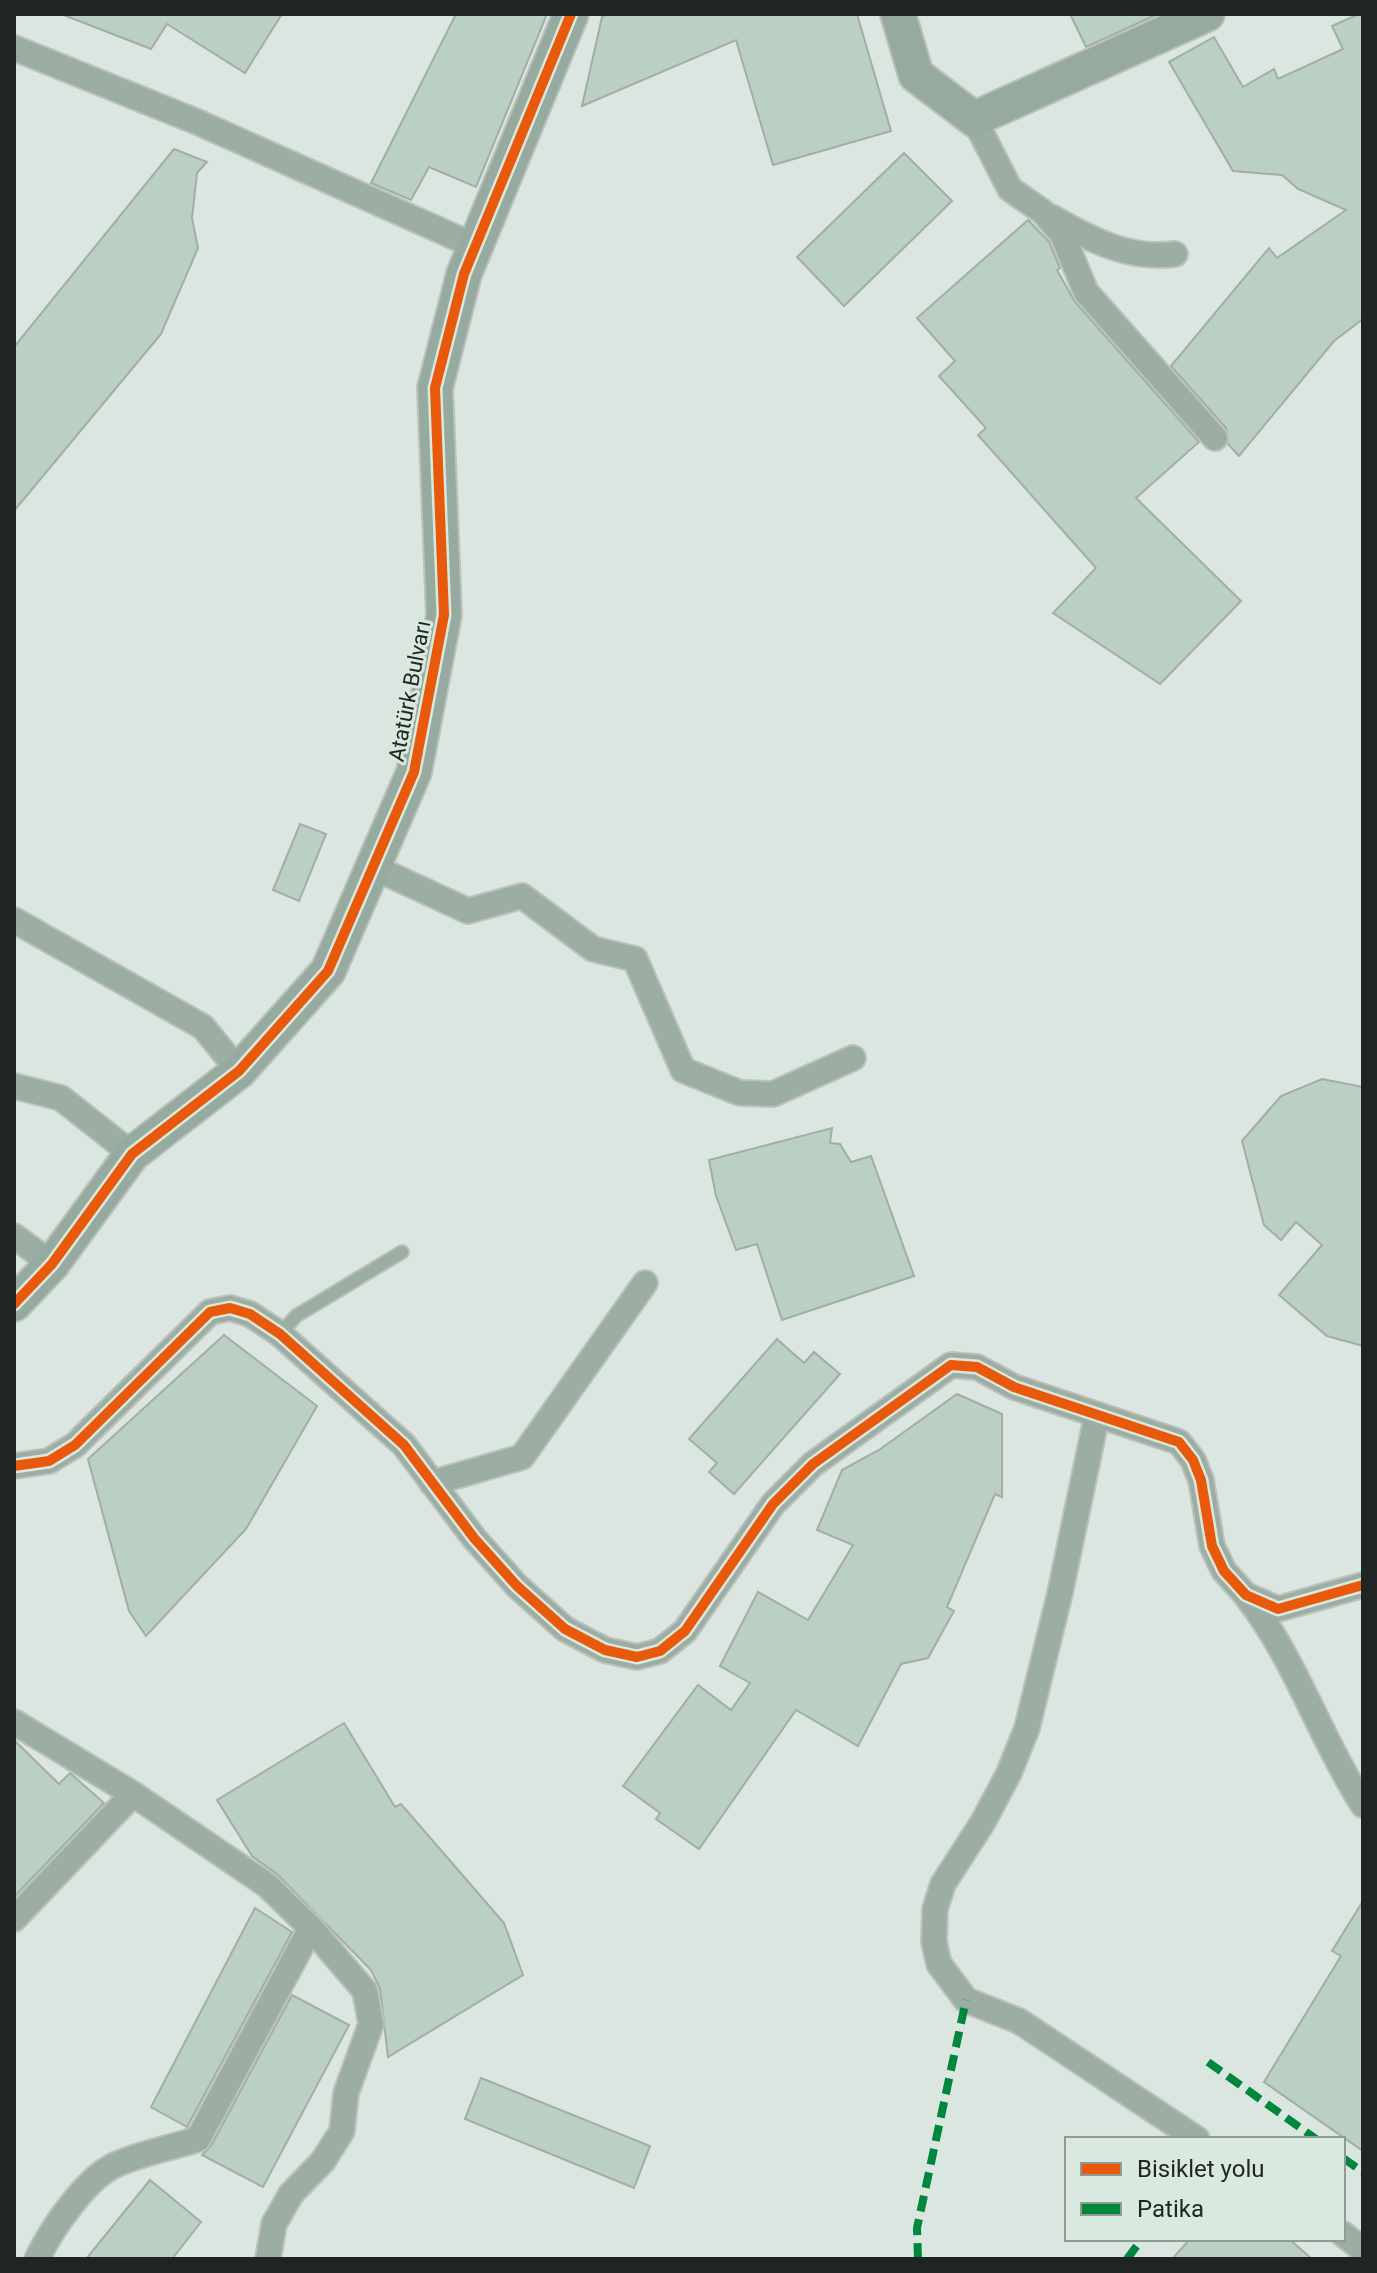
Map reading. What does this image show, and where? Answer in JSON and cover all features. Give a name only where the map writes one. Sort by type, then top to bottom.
[{"type":"street","name":"Atatürk Bulvarı","points":[[14,1304],[52,1264],[132,1154],[239,1071],[328,971],[373,867],[414,772],[444,615],[435,388],[464,274],[571,14]]},
{"type":"street","points":[[898,14],[916,75],[974,119],[1010,189],[1088,238],[1122,251],[1150,257],[1175,254]]},
{"type":"street","points":[[974,119],[1207,14]]},
{"type":"street","points":[[14,49],[195,121],[475,246]]},
{"type":"street","points":[[1043,212],[1062,234],[1086,292],[1215,438]]},
{"type":"street","points":[[373,867],[468,911],[522,896],[593,949],[635,959],[683,1070],[740,1093],[773,1094],[853,1058]]},
{"type":"street","points":[[14,920],[203,1027],[239,1071]]},
{"type":"street","points":[[14,1086],[61,1098],[132,1154]]},
{"type":"street","points":[[14,1236],[52,1264]]},
{"type":"street","points":[[432,1483],[522,1457],[645,1283]]},
{"type":"street","points":[[14,1466],[49,1461],[75,1445],[210,1312],[230,1308],[250,1314],[280,1334],[397,1438],[517,1586],[565,1629],[605,1650],[637,1657],[660,1651],[685,1631],[773,1504],[813,1464],[951,1365],[977,1367],[1014,1387],[1179,1442],[1193,1460],[1201,1480],[1212,1546],[1224,1571],[1276,1635],[1304,1685],[1326,1741],[1363,1805]]},
{"type":"street","points":[[1097,1415],[1060,1593],[1027,1728],[1003,1785],[943,1884],[935,1909],[934,1942],[939,1964],[966,2000],[1019,2021],[1194,2137]]},
{"type":"street","points":[[1246,1595],[1278,1609],[1363,1585]]},
{"type":"street","points":[[14,1722],[133,1794],[267,1885],[311,1928],[365,1991],[371,2024],[346,2093],[342,2131],[323,2161],[291,2194],[274,2224],[268,2259]]},
{"type":"street","points":[[14,1919],[133,1794]]},
{"type":"street","points":[[37,2259],[48,2235],[78,2199],[113,2166],[198,2139],[311,1928]]},
{"type":"street","points":[[1345,2236],[1363,2250]]},
{"type":"lane","points":[[280,1334],[296,1316],[402,1252]]},
{"type":"building","points":[[61,14],[282,14],[245,73],[167,24],[151,49]]},
{"type":"building","points":[[456,14],[547,14],[476,187],[429,167],[411,200],[371,183]]},
{"type":"building","points":[[608,14],[857,14],[891,131],[773,165],[736,40],[582,106],[602,17]]},
{"type":"building","points":[[1070,14],[1158,14],[1086,47]]},
{"type":"building","points":[[1363,14],[1363,319],[1334,341],[1239,456],[1228,444],[1226,428],[1171,366],[1269,248],[1277,258],[1346,210],[1298,189],[1282,175],[1233,171],[1169,62],[1214,37],[1243,87],[1274,69],[1278,79],[1343,49],[1332,26]]},
{"type":"building","points":[[174,149],[207,162],[197,173],[192,218],[198,248],[161,334],[14,511],[14,347]]},
{"type":"building","points":[[904,153],[952,201],[844,306],[797,257]]},
{"type":"building","points":[[1028,220],[1049,242],[1060,268],[1057,270],[1075,302],[1199,442],[1136,498],[1241,601],[1160,684],[1053,613],[1096,568],[978,435],[986,428],[939,376],[955,361],[917,318]]},
{"type":"building","points":[[300,824],[326,834],[299,901],[273,890]]},
{"type":"building","points":[[1322,1079],[1363,1087],[1363,1346],[1327,1336],[1279,1295],[1322,1245],[1296,1222],[1281,1240],[1264,1225],[1242,1141],[1281,1096]]},
{"type":"building","points":[[832,1128],[830,1143],[840,1144],[851,1162],[871,1156],[914,1276],[782,1320],[757,1244],[736,1250],[716,1196],[709,1160]]},
{"type":"building","points":[[224,1335],[317,1406],[246,1529],[146,1636],[129,1611],[88,1459]]},
{"type":"building","points":[[777,1339],[804,1363],[814,1352],[840,1374],[734,1494],[709,1472],[717,1463],[689,1439]]},
{"type":"building","points":[[957,1394],[1002,1414],[1002,1497],[995,1494],[947,1607],[954,1611],[928,1658],[901,1664],[858,1746],[796,1710],[699,1849],[656,1819],[660,1813],[623,1786],[698,1685],[731,1710],[750,1683],[720,1666],[758,1592],[808,1620],[853,1545],[817,1530],[842,1470],[879,1450]]},
{"type":"building","points":[[344,1723],[395,1807],[401,1804],[504,1923],[523,1975],[388,2057],[380,1988],[371,1970],[277,1874],[252,1856],[217,1800]]},
{"type":"building","points":[[14,1740],[59,1784],[70,1773],[104,1803],[14,1897]]},
{"type":"building","points":[[1363,1901],[1363,2151],[1264,2082],[1341,1956],[1332,1951]]},
{"type":"building","points":[[255,1908],[292,1932],[187,2127],[151,2107]]},
{"type":"building","points":[[292,1995],[349,2025],[263,2187],[202,2155],[211,2146]]},
{"type":"building","points":[[481,2078],[650,2146],[634,2188],[465,2119]]},
{"type":"building","points":[[150,2180],[201,2222],[172,2259],[86,2259]]},
{"type":"building","points":[[1188,2241],[1291,2241],[1312,2259],[1172,2259]]},
{"type":"marked path","points":[[918,2259],[917,2228],[966,2000]]},
{"type":"marked path","points":[[1208,2062],[1313,2137]]},
{"type":"marked path","points":[[1345,2159],[1363,2172]]},
{"type":"marked path","points":[[1127,2259],[1140,2241]]},
{"type":"cycle path","points":[[14,1304],[52,1264],[132,1154],[239,1071],[328,971],[414,772],[444,615],[435,388],[464,274],[571,14]]},
{"type":"cycle path","points":[[14,1466],[49,1461],[75,1445],[210,1312],[230,1308],[250,1314],[280,1334],[404,1445],[474,1538],[517,1586],[565,1629],[605,1650],[637,1657],[660,1651],[685,1631],[773,1504],[813,1464],[951,1365],[977,1367],[1014,1387],[1179,1442],[1193,1460],[1201,1480],[1212,1546],[1224,1571],[1246,1595],[1278,1609],[1363,1585]]}]
